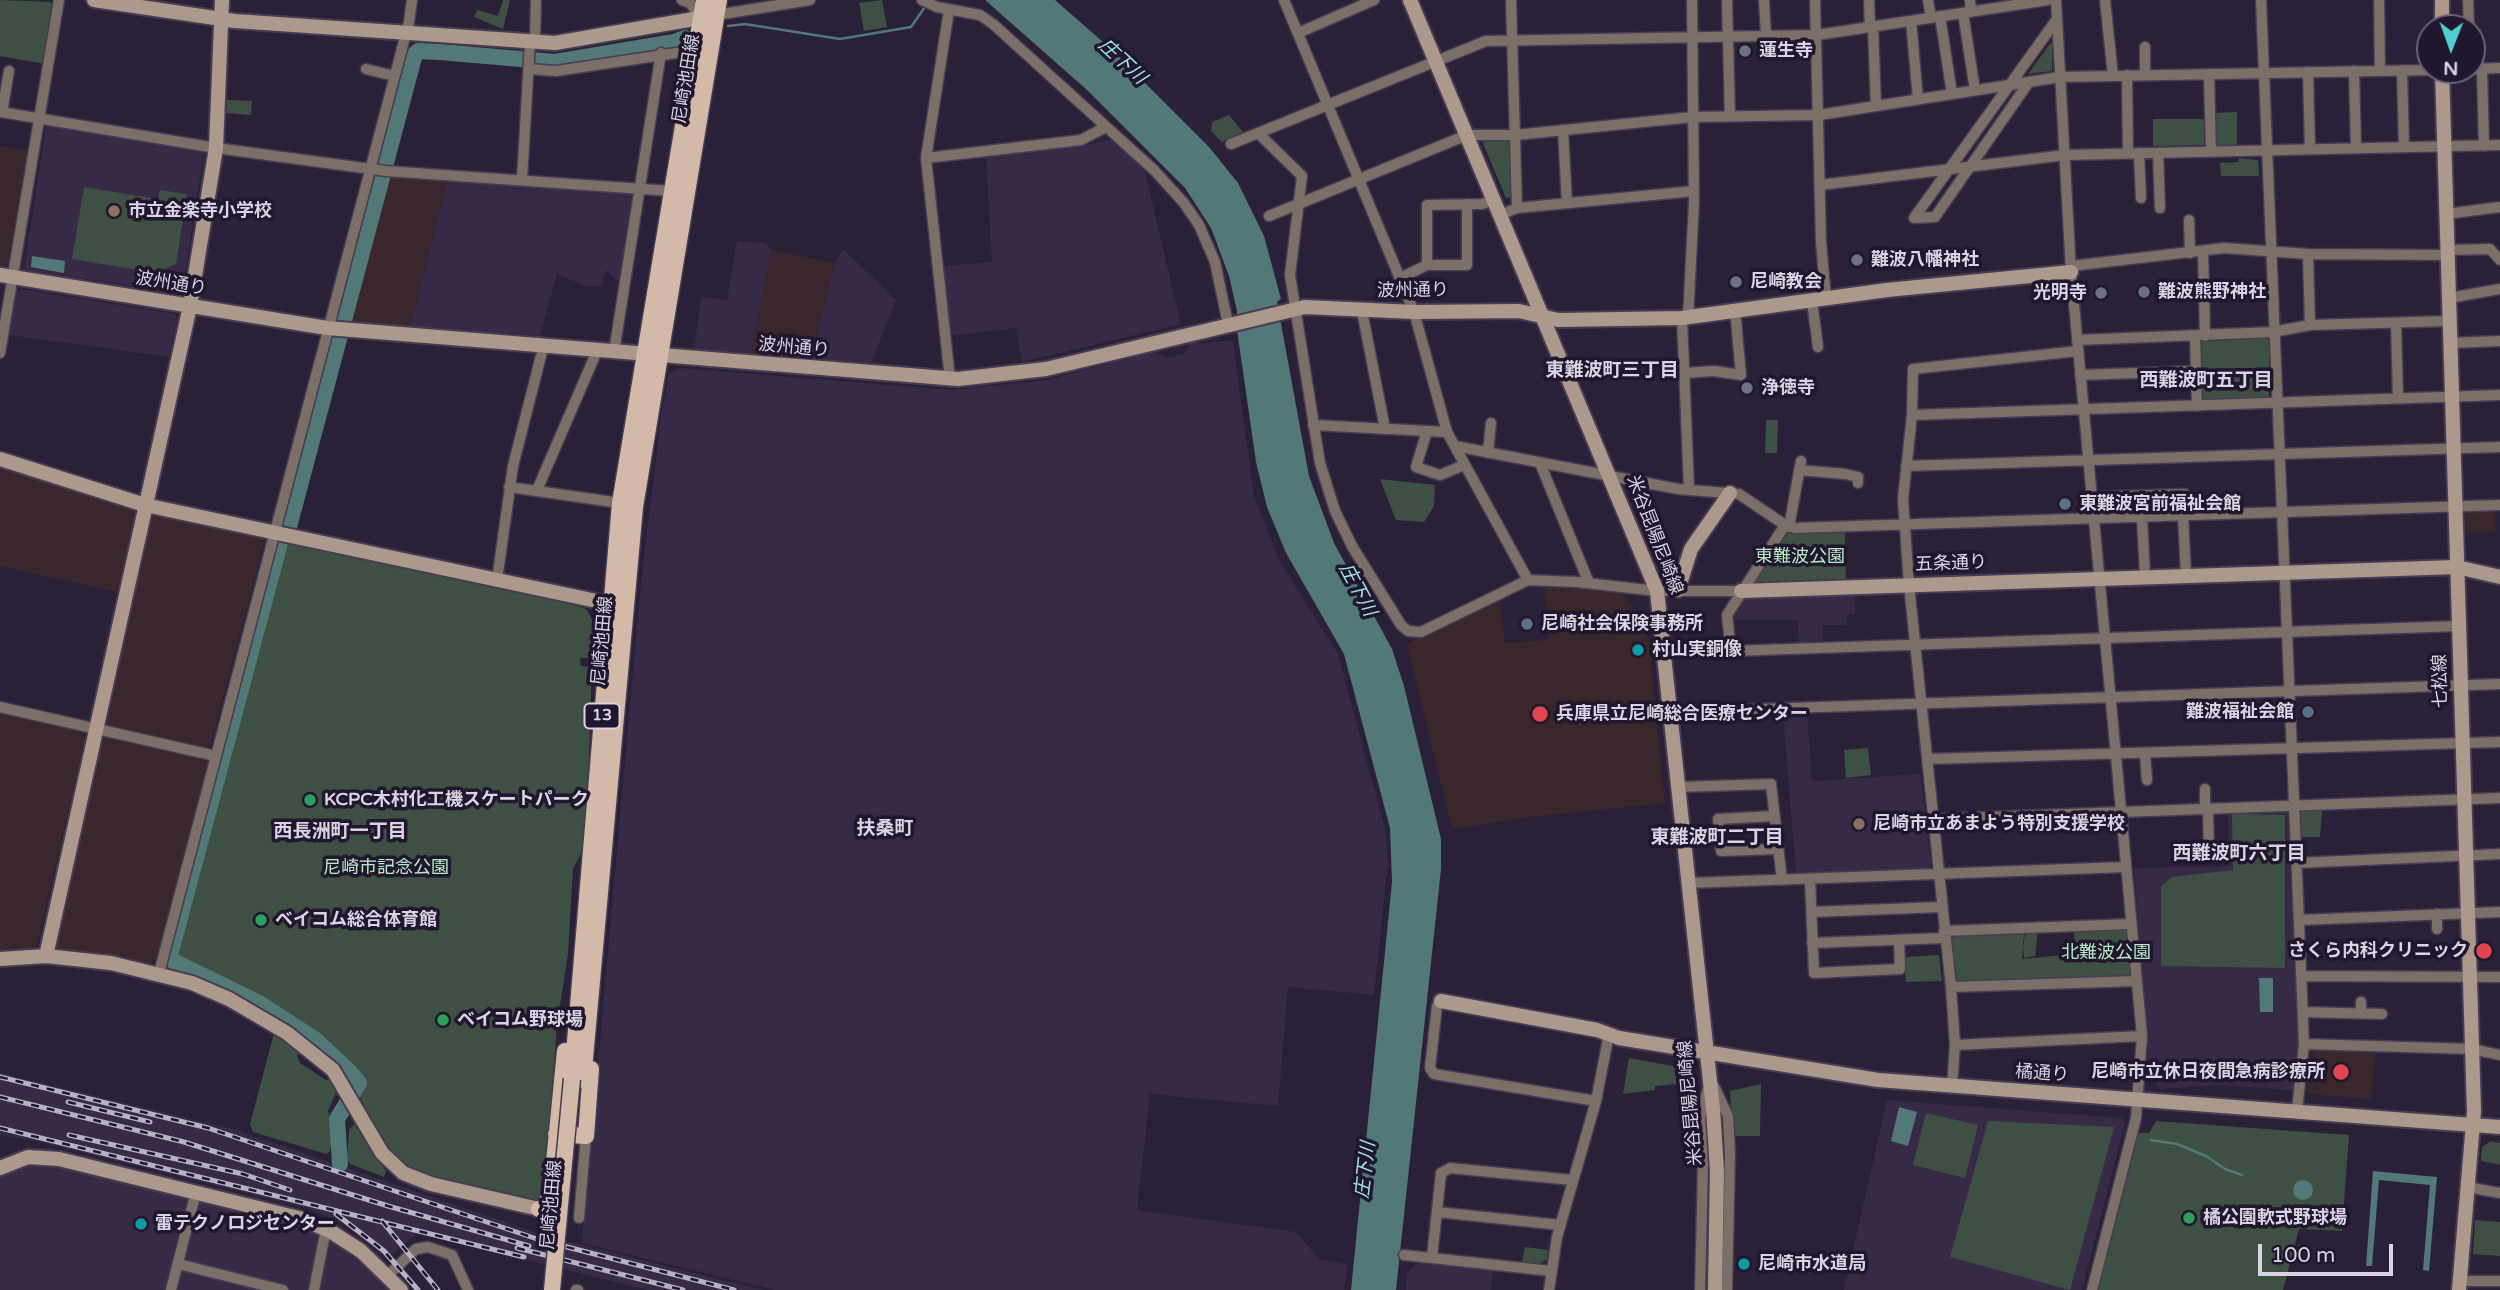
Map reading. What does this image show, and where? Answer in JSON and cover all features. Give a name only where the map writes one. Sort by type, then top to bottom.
[{"type":"main road","name":"尼崎池田線","points":[[618,606],[660,356],[712,11],[704,0]]},
{"type":"main road","name":"尼崎池田線","points":[[563,1290],[577,1079],[618,606],[620,503],[696,50],[712,11]]},
{"type":"main road","points":[[556,1134],[586,1136],[606,899],[596,858]]},
{"type":"main road","points":[[539,1209],[550,1200],[582,882],[596,858]]},
{"type":"main road","name":"尼崎池田線","points":[[554,1290],[577,1079]]},
{"type":"main road","points":[[544,1290],[554,1290]]},
{"type":"street","points":[[0,352],[6,276],[39,117],[59,0]]},
{"type":"street","points":[[94,0],[221,18],[407,31],[531,54],[556,71],[661,53],[696,50]]},
{"type":"street","points":[[46,956],[190,306],[216,148],[222,0]]},
{"type":"street","points":[[159,973],[216,756],[281,533],[379,170],[394,76],[407,31],[412,0]]},
{"type":"street","points":[[522,180],[536,0]]},
{"type":"street","points":[[682,0],[712,11]]},
{"type":"street","points":[[531,54],[555,43],[712,11],[810,0]]},
{"type":"street","points":[[1284,0],[1414,312],[1447,432],[1528,580]]},
{"type":"street","points":[[1298,33],[1374,0]]},
{"type":"street","name":"米谷昆陽尼崎線","points":[[1410,0],[1611,475],[1657,592],[1708,1054],[1717,1171],[1714,1290]]},
{"type":"street","points":[[1511,0],[1517,208]]},
{"type":"street","points":[[1689,488],[1684,373],[1694,191],[1692,0]]},
{"type":"street","points":[[1727,0],[1730,116]]},
{"type":"street","points":[[1764,0],[1766,36]]},
{"type":"street","points":[[1815,0],[1820,185],[1819,344]]},
{"type":"street","points":[[1869,0],[1876,106]]},
{"type":"street","points":[[1928,0],[1936,17],[1952,94]]},
{"type":"street","points":[[1970,0],[1967,12],[1975,90]]},
{"type":"street","points":[[1231,144],[1482,42],[1817,35],[2009,3],[2048,0]]},
{"type":"street","points":[[2056,0],[2071,269],[2142,1036],[2136,1118],[2092,1290]]},
{"type":"street","points":[[2105,0],[2113,76]]},
{"type":"street","points":[[2261,0],[2280,512],[2302,976],[2304,1044],[2297,1111]]},
{"type":"street","points":[[2379,0],[2380,71]]},
{"type":"street","points":[[926,3],[980,15],[993,24],[1104,128],[1134,151],[1184,203],[1215,262],[1232,323]]},
{"type":"street","points":[[949,10],[926,158],[950,379]]},
{"type":"street","points":[[2029,82],[1935,216],[1914,218],[2057,19]]},
{"type":"street","points":[[1911,21],[1918,100]]},
{"type":"street","points":[[2145,47],[2145,75]]},
{"type":"street","points":[[614,352],[661,53]]},
{"type":"street","points":[[366,69],[394,76]]},
{"type":"street","points":[[2402,70],[2404,147]]},
{"type":"street","points":[[1269,216],[1467,135],[1515,135],[1693,117],[1819,115],[2060,77],[2416,70]]},
{"type":"street","points":[[9,71],[1,112],[216,148],[379,170],[671,191]]},
{"type":"street","points":[[2354,71],[2356,148]]},
{"type":"street","points":[[2308,72],[2311,149]]},
{"type":"street","points":[[2209,74],[2211,151]]},
{"type":"street","points":[[2127,75],[2141,198]]},
{"type":"street","name":"七松線","points":[[2443,84],[2472,1049],[2473,1123],[2460,1285]]},
{"type":"street","points":[[2478,84],[2484,146]]},
{"type":"street","points":[[926,158],[1081,140],[1104,128]]},
{"type":"street","points":[[1563,130],[1567,203]]},
{"type":"street","points":[[1259,134],[1302,176],[1288,310],[1313,425],[1447,432]]},
{"type":"street","points":[[1820,185],[2065,155],[2500,145]]},
{"type":"street","points":[[2158,153],[2160,208]]},
{"type":"street","points":[[1500,215],[1517,208],[1694,191]]},
{"type":"street","points":[[1427,265],[1427,205],[1494,200]]},
{"type":"street","points":[[1400,278],[1427,265],[1467,265],[1467,204]]},
{"type":"street","points":[[2446,214],[2500,207]]},
{"type":"street","points":[[2189,220],[2190,253]]},
{"type":"street","points":[[2071,269],[2224,248],[2270,249],[2308,254],[2447,253],[2490,249],[2500,260]]},
{"type":"street","points":[[2197,406],[2196,371],[2203,251]]},
{"type":"street","points":[[2308,254],[2310,325]]},
{"type":"street","name":"波州通り","points":[[6,276],[336,329],[543,348],[950,379],[1046,369],[1288,310],[1519,311],[1544,318],[1685,318],[2071,269]]},
{"type":"street","points":[[2449,298],[2500,289]]},
{"type":"street","points":[[1684,373],[1714,371],[1741,375],[1735,310]]},
{"type":"street","points":[[1362,311],[1385,429]]},
{"type":"street","points":[[2077,340],[2273,332],[2310,325],[2449,321]]},
{"type":"street","points":[[2396,323],[2398,397]]},
{"type":"street","points":[[2449,343],[2500,341]]},
{"type":"street","points":[[497,580],[509,487],[543,348]]},
{"type":"street","points":[[537,490],[597,351]]},
{"type":"street","points":[[1952,1087],[1955,1045],[1951,987],[1904,526],[1903,499],[1912,415],[1913,369],[2078,351]]},
{"type":"street","points":[[2080,375],[2196,371]]},
{"type":"street","points":[[1912,415],[2500,395]]},
{"type":"street","points":[[1488,453],[1491,423]]},
{"type":"street","name":"五条通り","points":[[1313,425],[1320,463],[1341,523],[1401,625],[1415,632],[1528,580],[1589,583],[1657,592],[2457,567],[2500,577]]},
{"type":"street","points":[[1427,431],[1416,467],[1440,475],[1464,465]]},
{"type":"street","points":[[1455,446],[1540,463],[1739,494],[1787,526],[1904,526],[2500,505]]},
{"type":"street","points":[[1906,467],[2500,447]]},
{"type":"street","points":[[0,459],[145,505],[618,606]]},
{"type":"street","points":[[1540,463],[1589,583]]},
{"type":"street","points":[[1858,483],[1858,477],[1846,471],[1800,465],[1787,526],[1741,590],[1727,615],[1731,652],[2459,626]]},
{"type":"street","points":[[509,487],[620,503]]},
{"type":"street","points":[[1678,590],[1691,549],[1730,493]]},
{"type":"street","points":[[2092,497],[2185,494],[2186,575]]},
{"type":"street","points":[[2142,517],[2145,576]]},
{"type":"street","points":[[1672,712],[2500,684]]},
{"type":"street","points":[[0,708],[216,756]]},
{"type":"street","points":[[1928,759],[2500,741]]},
{"type":"street","points":[[2146,754],[2147,780]]},
{"type":"street","points":[[1679,787],[1770,784],[1782,880]]},
{"type":"street","points":[[2205,789],[2209,853]]},
{"type":"street","points":[[1933,819],[2500,798]]},
{"type":"street","points":[[1774,816],[1718,819],[1721,851],[1778,849]]},
{"type":"street","points":[[2296,863],[2500,854]]},
{"type":"street","points":[[1688,883],[2125,867]]},
{"type":"street","points":[[1810,879],[1814,973],[1900,969],[1899,940]]},
{"type":"street","points":[[1812,912],[1941,907]]},
{"type":"street","points":[[2299,920],[2500,912]]},
{"type":"street","points":[[2437,914],[2437,929]]},
{"type":"street","points":[[1812,943],[1899,940],[1945,934],[2131,924]]},
{"type":"street","points":[[0,958],[46,956],[111,963],[159,973],[229,999],[281,1029],[332,1070],[350,1095],[382,1153],[403,1173],[431,1184],[539,1209]]},
{"type":"street","points":[[2302,976],[2500,976]]},
{"type":"street","points":[[1951,987],[2137,981]]},
{"type":"street","points":[[1441,1001],[1437,1006],[1430,1068],[1434,1074],[1595,1101]]},
{"type":"street","name":"橘通り","points":[[1441,1001],[1708,1054],[1878,1080],[2500,1127]]},
{"type":"street","points":[[2303,1012],[2361,1008],[2382,1014]]},
{"type":"street","points":[[1549,1290],[1560,1225],[1595,1101],[1609,1034]]},
{"type":"street","points":[[1955,1045],[2142,1036]]},
{"type":"street","points":[[2304,1044],[2472,1049],[2500,1055]]},
{"type":"street","points":[[1700,1290],[1703,1163],[1700,1118],[1710,1079]]},
{"type":"street","points":[[1710,1079],[1728,1116],[1730,1153],[1727,1290]]},
{"type":"street","points":[[579,1218],[586,1136]]},
{"type":"street","points":[[0,1168],[12,1161],[42,1156],[299,1218],[326,1229],[361,1251],[401,1290]]},
{"type":"street","points":[[1432,1257],[1441,1173],[1450,1168],[1572,1180]]},
{"type":"street","points":[[2467,1187],[2500,1193]]},
{"type":"street","points":[[171,1290],[196,1192]]},
{"type":"street","points":[[1437,1212],[1560,1225]]},
{"type":"street","points":[[314,1290],[326,1229]]},
{"type":"street","points":[[388,1275],[416,1250],[428,1247],[452,1255],[468,1290]]},
{"type":"street","points":[[1404,1255],[1551,1270]]},
{"type":"street","points":[[178,1264],[283,1290]]},
{"type":"street","points":[[2460,1285],[2500,1281]]},
{"type":"shaded area","name":"市立金楽寺小学校","points":[[49,125],[204,153],[182,289],[175,293],[24,269],[46,127]]},
{"type":"shaded area","points":[[1114,139],[1144,168],[1181,324],[1022,362],[1016,328],[950,336],[943,266],[992,262],[986,156],[1080,146]]},
{"type":"shaded area","points":[[0,146],[30,151],[11,261],[4,266],[0,266]]},
{"type":"shaded area","points":[[386,177],[448,180],[410,327],[348,324]]},
{"type":"shaded area","points":[[448,180],[631,191],[634,195],[621,284],[606,270],[601,287],[586,286],[557,274],[540,335],[410,327]]},
{"type":"shaded area","points":[[737,241],[766,243],[771,250],[751,353],[694,350],[701,297],[727,300]]},
{"type":"shaded area","points":[[843,249],[896,300],[871,363],[812,358],[835,263]]},
{"type":"shaded area","points":[[771,250],[835,263],[812,358],[751,353]]},
{"type":"shaded area","points":[[22,289],[175,314],[177,319],[169,357],[9,335],[17,293]]},
{"type":"shaded area","points":[[1233,342],[1254,496],[1280,562],[1338,654],[1385,829],[1388,864],[1374,995],[1288,987],[1278,1106],[1150,1094],[1137,1210],[1296,1232],[1319,1259],[1348,1265],[1344,1290],[775,1290],[582,1243],[641,582],[662,410],[669,374],[679,368],[951,390],[1047,380],[1154,352],[1167,358],[1184,354],[1190,343]]},
{"type":"shaded area","points":[[0,468],[132,507],[136,511],[117,592],[0,566]]},
{"type":"shaded area","points":[[2495,508],[2495,532],[2463,533],[2465,509]]},
{"type":"shaded area","points":[[156,515],[261,538],[264,543],[210,746],[205,748],[107,726],[105,722],[151,519]]},
{"type":"shaded area","name":"兵庫県立尼崎総合医療センター","points":[[1544,586],[1619,591],[1647,624],[1665,803],[1536,816],[1452,829],[1407,644],[1500,599],[1505,643],[1549,640]]},
{"type":"shaded area","points":[[1855,595],[1855,614],[1847,614],[1847,625],[1823,625],[1823,645],[1799,645],[1798,620],[1732,620],[1744,598]]},
{"type":"shaded area","points":[[0,713],[81,731],[85,738],[36,948],[0,950]]},
{"type":"shaded area","name":"尼崎市立あまよう特別支援学校","points":[[1807,714],[1812,781],[1920,774],[1931,866],[1928,870],[1796,873],[1783,715]]},
{"type":"shaded area","points":[[107,737],[205,760],[209,765],[156,960],[151,963],[114,955],[59,950],[55,946],[101,740]]},
{"type":"shaded area","points":[[2228,810],[2288,810],[2298,1041],[2293,1090],[2216,1085],[2159,1089],[2149,1067],[2134,868],[2229,866]]},
{"type":"shaded area","name":"尼崎市立休日夜間急病診療所","points":[[2313,1048],[2376,1050],[2371,1099],[2307,1094]]},
{"type":"shaded area","points":[[0,1073],[233,1129],[546,1236],[763,1290],[648,1290],[418,1233],[387,1259],[342,1223],[307,1208],[41,1142],[0,1135]]},
{"type":"shaded area","points":[[1887,1100],[2121,1118],[2125,1122],[2082,1290],[1844,1290]]},
{"type":"shaded area","points":[[28,1157],[314,1224],[401,1290],[0,1290],[0,1168]]},
{"type":"shaded area","points":[[1419,1262],[1493,1269],[1491,1290],[1406,1290],[1407,1272]]},
{"type":"green space","points":[[0,0],[50,2],[54,7],[45,64],[0,56]]},
{"type":"green space","points":[[503,0],[510,0],[503,29],[474,17],[477,10],[498,16]]},
{"type":"green space","points":[[882,0],[887,27],[864,31],[859,3]]},
{"type":"green space","points":[[2052,43],[2052,71],[2028,74],[2049,45]]},
{"type":"green space","points":[[227,100],[252,101],[251,115],[226,113]]},
{"type":"green space","points":[[2237,112],[2237,145],[2214,146],[2212,113]]},
{"type":"green space","points":[[1229,115],[1243,132],[1222,142],[1211,131],[1212,122]]},
{"type":"green space","points":[[2153,119],[2204,119],[2204,145],[2153,146]]},
{"type":"green space","points":[[1506,140],[1511,144],[1511,197],[1506,198],[1482,141]]},
{"type":"green space","points":[[2239,158],[2258,160],[2259,176],[2221,176],[2220,163],[2238,162]]},
{"type":"green space","points":[[84,187],[158,199],[160,190],[187,194],[176,264],[156,273],[72,259]]},
{"type":"green space","points":[[2269,340],[2269,399],[2201,402],[2197,342]]},
{"type":"green space","points":[[1766,420],[1778,420],[1777,453],[1765,453]]},
{"type":"green space","points":[[1380,479],[1435,485],[1434,506],[1424,522],[1396,520]]},
{"type":"green space","name":"東難波公園","points":[[1791,531],[1845,531],[1846,581],[1755,585],[1753,581],[1782,536]]},
{"type":"green space","name":"尼崎市記念公園","points":[[282,542],[547,597],[586,609],[592,619],[594,658],[580,658],[581,666],[592,667],[586,843],[573,869],[568,954],[557,1025],[544,1195],[535,1204],[420,1174],[411,1169],[393,1155],[375,1128],[353,1082],[327,1055],[264,1009],[208,980],[170,965],[172,944],[195,854],[228,749]]},
{"type":"green space","points":[[1868,748],[1871,775],[1846,778],[1844,750]]},
{"type":"green space","points":[[2304,809],[2320,809],[2322,812],[2320,837],[2301,837],[2299,814]]},
{"type":"green space","points":[[2232,814],[2285,815],[2285,968],[2161,966],[2161,886],[2172,877],[2233,870]]},
{"type":"green space","name":"北難波公園","points":[[2127,929],[2133,977],[1955,982],[1949,935],[2025,932],[2022,959],[2075,954],[2074,931]]},
{"type":"green space","points":[[2038,930],[2035,956],[2024,958],[2023,941],[2028,931]]},
{"type":"green space","points":[[1939,955],[1942,981],[1906,982],[1904,957]]},
{"type":"green space","points":[[274,1033],[301,1053],[297,1055],[300,1063],[326,1080],[330,1079],[338,1088],[328,1111],[333,1132],[330,1151],[326,1154],[253,1132],[250,1124]]},
{"type":"green space","points":[[1629,1058],[1689,1069],[1691,1083],[1655,1086],[1655,1090],[1623,1094]]},
{"type":"green space","points":[[1761,1084],[1760,1136],[1733,1136],[1730,1091]]},
{"type":"green space","points":[[1926,1113],[1978,1125],[1965,1178],[1913,1165]]},
{"type":"green space","points":[[1988,1121],[2114,1127],[2070,1290],[1950,1257]]},
{"type":"green space","points":[[2156,1121],[2349,1135],[2342,1231],[2299,1229],[2283,1290],[2098,1290],[2136,1133],[2149,1133]]},
{"type":"green space","points":[[354,1124],[386,1171],[384,1177],[350,1164],[347,1160],[349,1130]]},
{"type":"green space","points":[[2491,1141],[2500,1143],[2500,1165],[2481,1161],[2482,1147]]},
{"type":"green space","points":[[2475,1220],[2500,1222],[2500,1256],[2473,1254]]},
{"type":"green space","points":[[1525,1247],[1548,1250],[1547,1259],[1538,1265],[1522,1263]]},
{"type":"water","name":"庄下川","points":[[985,0],[1055,0],[1111,49],[1209,147],[1238,183],[1264,236],[1281,299],[1277,302],[1309,476],[1334,543],[1392,649],[1404,686],[1441,839],[1441,869],[1396,1290],[1351,1290],[1392,882],[1390,828],[1344,654],[1286,553],[1267,507],[1256,462],[1237,330],[1237,311],[1229,276],[1211,228],[1185,188],[1087,90]]},
{"type":"water","points":[[32,256],[65,261],[64,273],[31,267]]},
{"type":"water","points":[[2259,978],[2273,978],[2273,1012],[2260,1012]]},
{"type":"water","points":[[1899,1107],[1917,1112],[1908,1146],[1891,1141]]},
{"type":"water","points":[[2373,1171],[2437,1177],[2429,1271],[2423,1270],[2430,1185],[2379,1180],[2372,1266],[2366,1266]]},
{"type":"water","points":[[2303,1180],[2310,1183],[2313,1190],[2310,1197],[2303,1200],[2296,1197],[2293,1190],[2296,1183]]},
{"type":"waterway","points":[[728,26],[745,24],[840,39],[911,27],[927,4]]},
{"type":"waterway","points":[[340,1164],[337,1119],[359,1083],[350,1072],[316,1040],[259,1003],[169,959],[280,543],[289,527],[415,54],[418,51],[440,52],[555,62],[685,38]]},
{"type":"waterway","points":[[2151,1140],[2177,1144],[2242,1175]]},
{"type":"railway","points":[[0,1077],[208,1128],[540,1240],[734,1290]]},
{"type":"railway","points":[[0,1097],[184,1142],[388,1206],[529,1246]]},
{"type":"railway","points":[[68,1102],[150,1122]]},
{"type":"railway","points":[[0,1128],[524,1257]]},
{"type":"railway","points":[[69,1135],[243,1174],[290,1190]]},
{"type":"railway","points":[[336,1214],[384,1251],[418,1290]]},
{"type":"railway","points":[[382,1221],[438,1290]]},
{"type":"railway","points":[[517,1248],[683,1290]]},
{"type":"place","name":"蓮生寺","points":[[1745,51]]},
{"type":"place","name":"市立金楽寺小学校","points":[[114,211]]},
{"type":"place","name":"難波八幡神社","points":[[1857,260]]},
{"type":"place","name":"尼崎教会","points":[[1736,282]]},
{"type":"place","name":"難波熊野神社","points":[[2144,292]]},
{"type":"place","name":"光明寺","points":[[2101,293]]},
{"type":"place","name":"浄徳寺","points":[[1747,388]]},
{"type":"place","name":"東難波宮前福祉会館","points":[[2065,504]]},
{"type":"place","name":"尼崎社会保険事務所","points":[[1527,624]]},
{"type":"place","name":"村山実銅像","points":[[1638,650]]},
{"type":"place","name":"難波福祉会館","points":[[2308,712]]},
{"type":"place","name":"兵庫県立尼崎総合医療センター","points":[[1540,714]]},
{"type":"place","name":"KCPC木村化工機スケートパーク","points":[[310,800]]},
{"type":"place","name":"尼崎市立あまよう特別支援学校","points":[[1859,824]]},
{"type":"place","name":"ベイコム総合体育館","points":[[261,920]]},
{"type":"place","name":"さくら内科クリニック","points":[[2484,951]]},
{"type":"place","name":"ベイコム野球場","points":[[443,1020]]},
{"type":"place","name":"尼崎市立休日夜間急病診療所","points":[[2341,1072]]},
{"type":"place","name":"橘公園軟式野球場","points":[[2189,1218]]},
{"type":"place","name":"雷テクノロジセンター","points":[[141,1224]]},
{"type":"place","name":"尼崎市水道局","points":[[1744,1264]]},
{"type":"district","name":"東難波町三丁目","points":[[1612,371]]},
{"type":"district","name":"西難波町五丁目","points":[[2206,381]]},
{"type":"district","name":"扶桑町","points":[[885,829]]},
{"type":"district","name":"西長洲町一丁目","points":[[340,832]]},
{"type":"district","name":"東難波町二丁目","points":[[1717,838]]},
{"type":"district","name":"西難波町六丁目","points":[[2239,854]]}]
